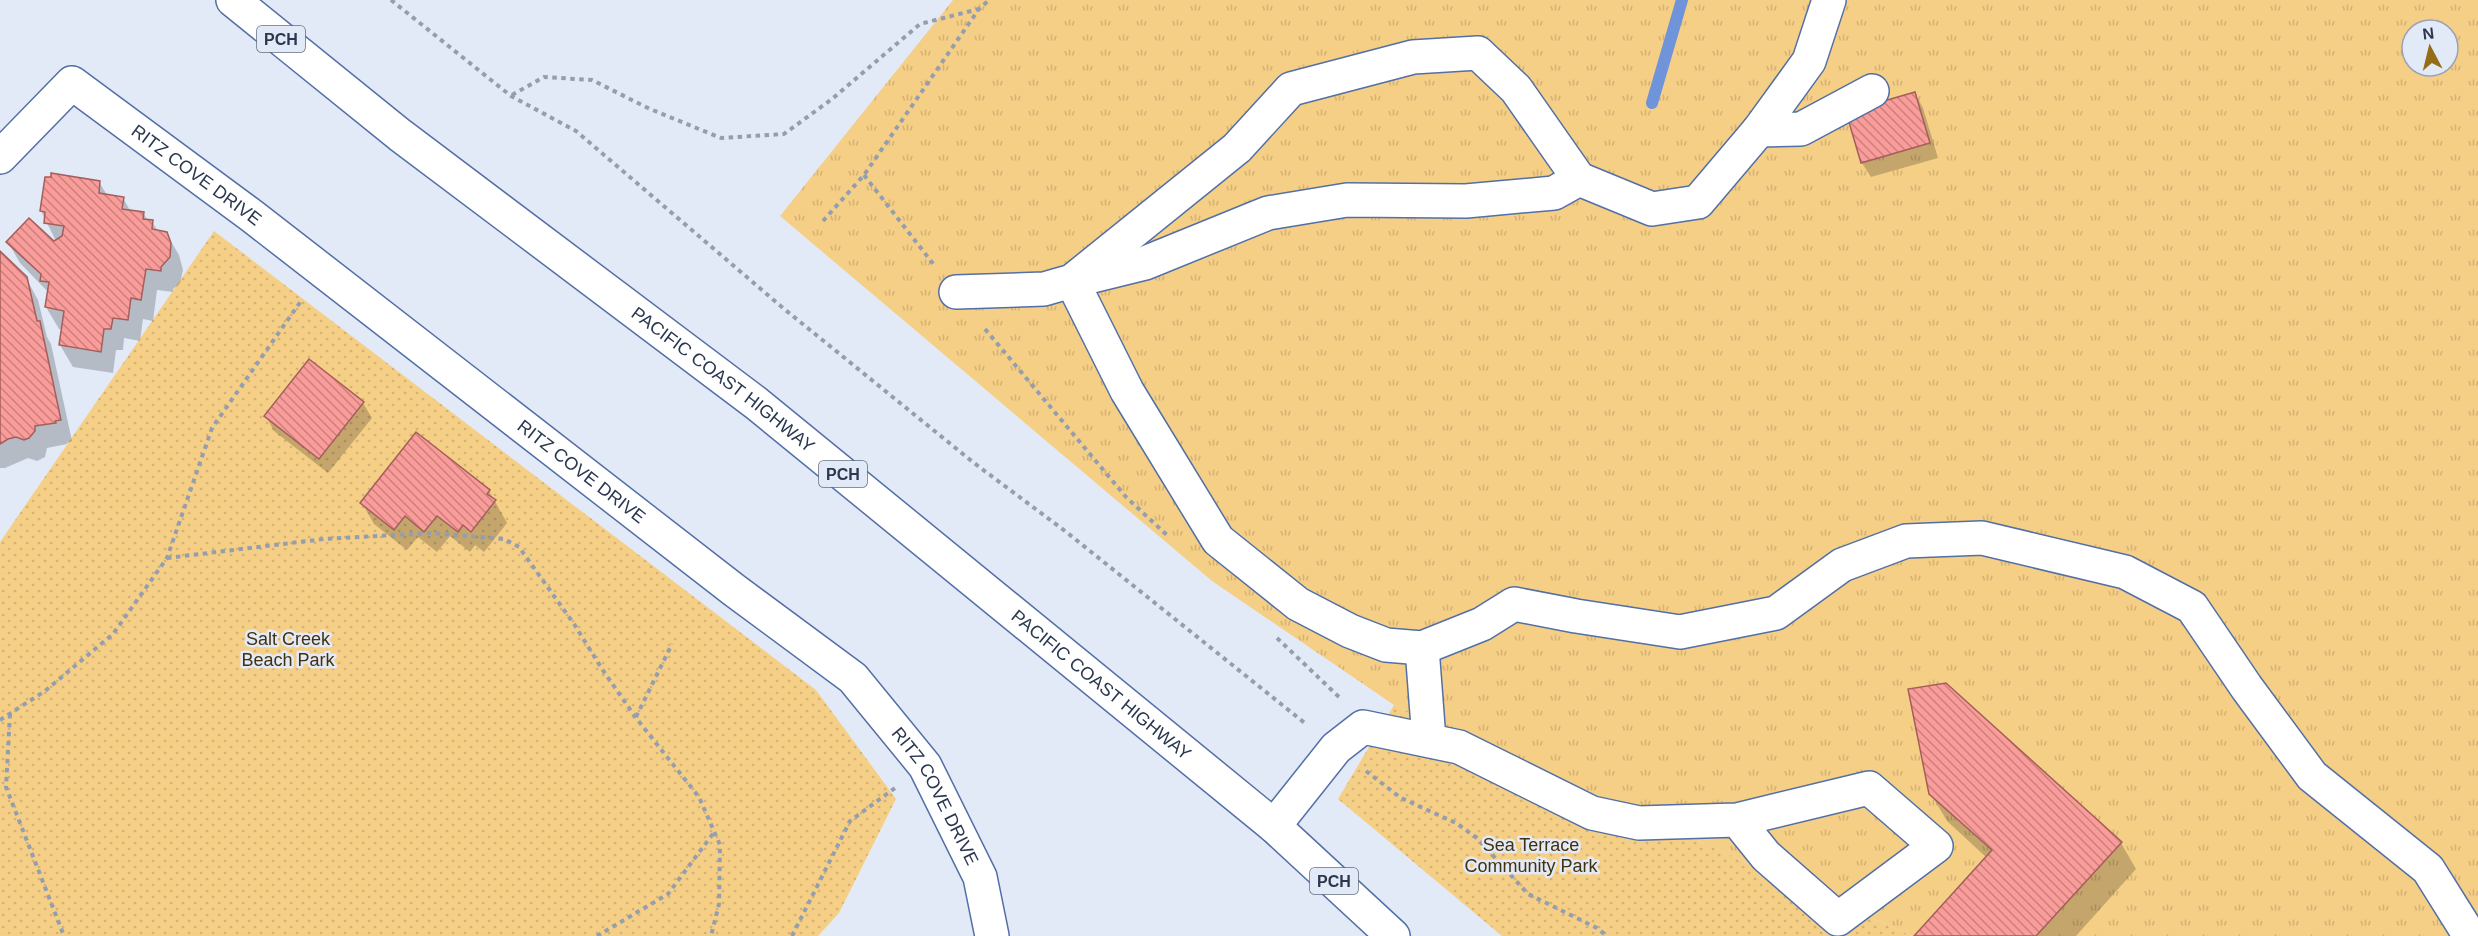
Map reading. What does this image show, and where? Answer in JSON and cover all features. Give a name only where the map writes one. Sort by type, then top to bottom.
[{"type":"main road","name":"PACIFIC COAST HIGHWAY","points":[[233,0],[400,135],[756,403],[1275,826],[1393,936]]},
{"type":"main road","points":[[1072,280],[1237,148],[1291,89],[1413,57],[1478,53],[1516,88],[1579,179],[1652,209],[1698,202],[1760,130],[1809,61],[1829,0]]},
{"type":"main road","name":"RITZ COVE DRIVE","points":[[0,157],[72,83],[322,271],[734,590],[853,678],[925,766],[980,877],[992,936]]},
{"type":"main road","points":[[1760,130],[1801,129],[1872,91]]},
{"type":"main road","points":[[956,292],[1044,289],[1145,263],[1268,213],[1347,200],[1466,201],[1554,193],[1579,179]]},
{"type":"main road","points":[[1072,280],[1126,391],[1218,540],[1298,604],[1350,631],[1386,645],[1422,648],[1482,624],[1514,604],[1680,632],[1776,613],[1842,565],[1906,542],[1982,538],[2125,572],[2192,607],[2247,688],[2312,776],[2427,869],[2470,936]]},
{"type":"main road","points":[[1422,648],[1429,740]]},
{"type":"main road","points":[[1275,826],[1335,748],[1363,727],[1459,747],[1592,813],[1639,823],[1737,820],[1869,788],[1936,846],[1838,919],[1766,856],[1737,820]]},
{"type":"path","points":[[391,0],[511,96],[576,131],[783,308],[974,463],[1065,531],[1335,748],[1401,798],[1456,823],[1477,838],[1528,894],[1597,928],[1607,936]]},
{"type":"path","points":[[823,221],[864,176],[979,9],[989,0]]},
{"type":"path","points":[[511,96],[544,76],[592,80],[650,109],[721,138],[784,134],[832,99],[920,24],[979,9]]},
{"type":"path","points":[[864,176],[1009,361],[1126,497],[1170,537]]},
{"type":"path","points":[[0,720],[45,691],[113,634],[167,558],[212,428],[322,271]]},
{"type":"path","points":[[167,558],[324,539],[430,533],[504,539],[519,547],[574,624],[636,718],[699,797],[720,845],[719,904],[711,936]]},
{"type":"path","points":[[1274,634],[1334,691],[1363,727]]},
{"type":"path","points":[[636,718],[672,644]]},
{"type":"path","points":[[10,713],[6,787],[64,936]]},
{"type":"path","points":[[792,936],[850,821],[925,766]]},
{"type":"path","points":[[597,936],[668,894],[715,831]]},
{"type":"green space","points":[[953,0],[2478,0],[2478,936],[1912,936],[1394,705],[1212,581],[780,216]]},
{"type":"green space","name":"Salt Creek Beach Park","points":[[214,231],[816,690],[896,799],[839,913],[818,936],[0,936],[0,542]]},
{"type":"green space","name":"Sea Terrace Community Park","points":[[1394,705],[1912,936],[1502,936],[1338,799]]},
{"type":"building","points":[[1915,92],[1930,143],[1861,163],[1846,112]]},
{"type":"building","points":[[51,173],[100,181],[99,193],[124,197],[122,209],[144,212],[143,219],[153,220],[152,229],[167,232],[171,243],[170,257],[161,267],[161,271],[146,269],[141,300],[131,298],[128,320],[113,318],[111,329],[104,329],[101,352],[59,345],[64,311],[45,307],[49,282],[40,281],[41,274],[6,242],[29,218],[54,241],[62,236],[64,226],[44,223],[45,212],[40,211],[45,177],[51,177]]},
{"type":"building","points":[[0,251],[27,277],[37,321],[40,321],[61,420],[35,426],[35,431],[24,440],[16,437],[0,444]]},
{"type":"building","points":[[309,359],[364,402],[319,459],[264,416]]},
{"type":"building","points":[[416,432],[490,490],[487,494],[496,500],[471,532],[463,525],[458,532],[437,516],[424,532],[405,516],[394,530],[360,503]]},
{"type":"building","points":[[1946,683],[2122,842],[2036,936],[1914,936],[1992,850],[1929,794],[1908,689]]},
{"type":"waterway","points":[[1652,103],[1682,0]]}]
